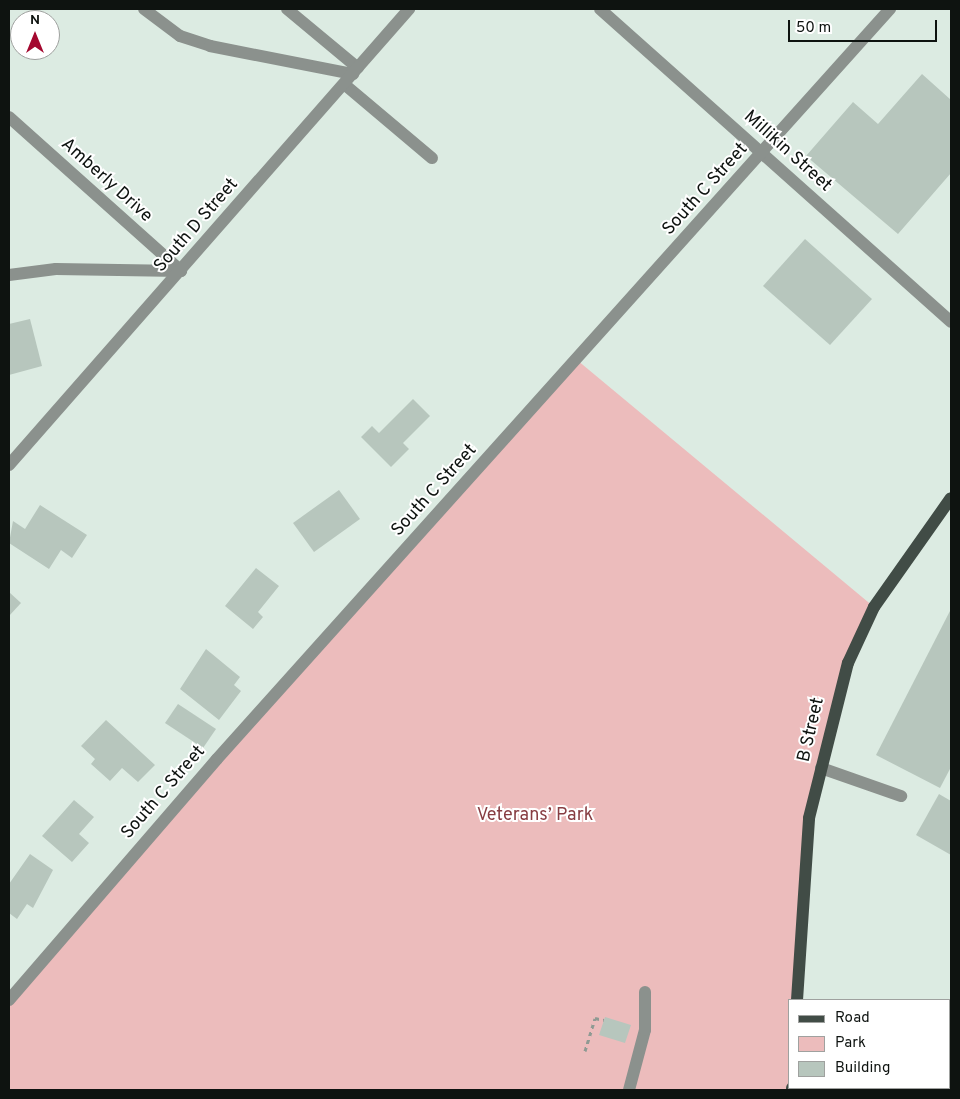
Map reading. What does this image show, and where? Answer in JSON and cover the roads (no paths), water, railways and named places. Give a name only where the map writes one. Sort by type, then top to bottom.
[{"type":"main road","name":"B Street","points":[[797,999],[809,818],[848,663],[870,615],[951,498]]},
{"type":"street","points":[[144,9],[180,36],[210,46],[356,71]]},
{"type":"street","points":[[287,9],[356,71]]},
{"type":"street","name":"South D Street","points":[[9,465],[409,9]]},
{"type":"street","name":"Millikin Street","points":[[600,9],[951,322]]},
{"type":"street","name":"South C Street","points":[[9,1000],[217,759],[890,9]]},
{"type":"street","points":[[344,84],[432,158]]},
{"type":"street","name":"Amberly Drive","points":[[9,117],[181,271]]},
{"type":"street","points":[[9,275],[85,268],[181,271]]},
{"type":"street","points":[[821,768],[901,796]]},
{"type":"street","points":[[629,1090],[645,1030],[646,992]]},
{"type":"park label","name":"Veterans’ Park","points":[[535,816]]}]
